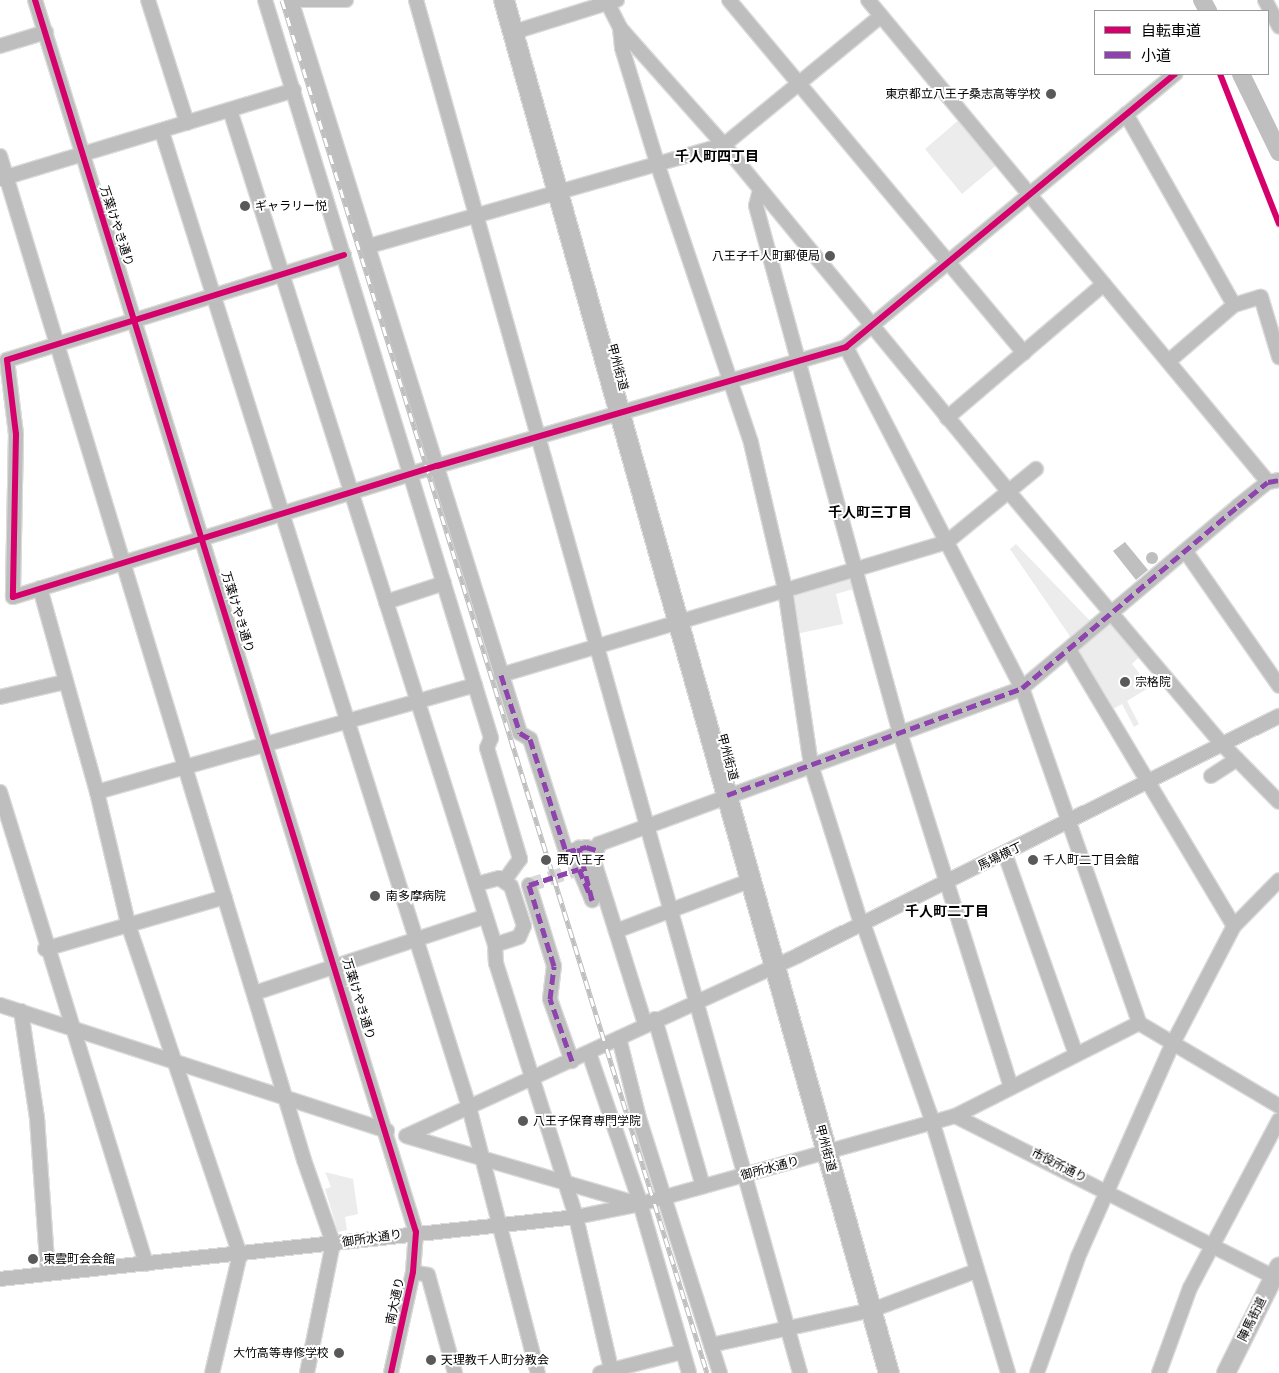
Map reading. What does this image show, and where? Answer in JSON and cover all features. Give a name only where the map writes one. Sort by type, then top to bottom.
[{"type":"highway","name":"甲州街道","points":[[504,0],[619,413],[680,622],[889,1373]]},
{"type":"main road","name":"陣馬街道","points":[[1226,1373],[1277,1274]]},
{"type":"street","name":"万葉けやき通り","points":[[35,0],[338,969],[416,1232]]},
{"type":"street","points":[[148,0],[187,123]]},
{"type":"street","points":[[265,0],[476,685],[491,738],[487,748],[520,859],[506,880],[476,884]]},
{"type":"street","points":[[292,0],[520,733],[530,739],[566,852],[579,848],[596,850]]},
{"type":"street","points":[[301,0],[346,0]]},
{"type":"street","points":[[416,0],[478,216],[800,1373]]},
{"type":"street","points":[[729,0],[800,84],[946,264],[1024,353]]},
{"type":"street","points":[[703,1186],[650,1021],[616,931],[594,861],[596,850],[604,840],[1022,688],[1070,651],[1112,613],[1273,481],[1027,195],[868,0]]},
{"type":"street","points":[[1265,0],[1279,26]]},
{"type":"street","points":[[514,32],[610,2],[620,28],[622,48],[658,166],[733,380],[785,589],[811,765],[862,924],[931,1123],[1008,1373]]},
{"type":"street","points":[[369,246],[724,146],[881,16]]},
{"type":"street","points":[[620,28],[724,146],[873,325],[947,418],[1222,744],[1279,802]]},
{"type":"street","points":[[0,46],[46,32]]},
{"type":"street","points":[[344,255],[7,360],[16,434],[13,597],[412,473],[846,347],[1174,75]]},
{"type":"street","points":[[3,178],[83,156],[294,90]]},
{"type":"street","points":[[230,110],[495,945],[496,963],[576,1217],[608,1372],[682,1352]]},
{"type":"street","points":[[1126,114],[1234,305]]},
{"type":"street","points":[[162,132],[414,940],[469,1107],[538,1373]]},
{"type":"street","points":[[0,156],[3,178],[57,345],[184,768],[333,1243],[307,1373]]},
{"type":"street","points":[[760,190],[756,206],[900,733],[943,883],[1010,1085]]},
{"type":"street","points":[[947,418],[1104,284]]},
{"type":"street","points":[[1168,361],[1234,305],[1261,297],[1279,357]]},
{"type":"street","points":[[846,347],[1022,688],[1139,1023],[1279,1106]]},
{"type":"street","points":[[501,675],[946,542],[1036,469]]},
{"type":"street","points":[[1186,552],[1279,686]]},
{"type":"street","points":[[386,602],[444,583]]},
{"type":"street","points":[[40,588],[97,792],[129,927],[240,1254],[212,1373]]},
{"type":"street","points":[[1070,651],[1234,926]]},
{"type":"street","points":[[0,697],[65,682]]},
{"type":"street","points":[[97,792],[476,685]]},
{"type":"street","name":"馬場横丁","points":[[389,1136],[408,1135],[606,1045],[650,1021],[775,965],[1006,854],[1279,716]]},
{"type":"street","points":[[1211,776],[1237,759]]},
{"type":"street","points":[[0,792],[45,949],[72,1026],[146,1264]]},
{"type":"street","points":[[579,848],[594,897],[588,896],[579,869]]},
{"type":"street","points":[[1006,854],[1076,1054]]},
{"type":"street","points":[[495,945],[518,937],[524,926],[506,880]]},
{"type":"street","points":[[616,931],[752,880]]},
{"type":"street","points":[[1037,1373],[1106,1188],[1173,1043],[1234,926],[1279,880]]},
{"type":"street","points":[[529,885],[554,966],[550,999],[572,1061]]},
{"type":"street","points":[[45,949],[129,927],[225,897]]},
{"type":"street","points":[[255,993],[338,969],[414,940],[486,916]]},
{"type":"street","points":[[0,1004],[72,1026],[287,1098],[389,1136]]},
{"type":"street","points":[[21,1011],[37,1118],[48,1274]]},
{"type":"street","points":[[827,1152],[956,1116],[1010,1085],[1139,1023]]},
{"type":"street","points":[[619,1038],[664,1196],[720,1373]]},
{"type":"street","points":[[589,1053],[640,1204],[689,1373]]},
{"type":"street","name":"市役所通り","points":[[956,1116],[1106,1188],[1277,1274]]},
{"type":"street","points":[[1159,1373],[1190,1288],[1279,1120]]},
{"type":"street","points":[[408,1135],[564,1179],[640,1204]]},
{"type":"street","name":"御所水通り","points":[[0,1280],[240,1254],[416,1232],[576,1217],[640,1204],[827,1152]]},
{"type":"street","name":"南大通り","points":[[391,1373],[413,1272],[416,1232]]},
{"type":"street","points":[[711,1345],[872,1310],[976,1271]]},
{"type":"street","points":[[413,1272],[428,1275],[455,1373]]},
{"type":"shaded area","points":[[961,118],[999,163],[962,194],[925,149]]},
{"type":"shaded area","points":[[1125,542],[1148,570],[1136,580],[1113,551]]},
{"type":"shaded area","points":[[1016,544],[1096,627],[1108,616],[1141,655],[1132,664],[1150,687],[1127,701],[1139,724],[1134,727],[1122,704],[1106,713],[1070,651],[1076,645],[1010,549]]},
{"type":"shaded area","points":[[1154,552],[1157,553],[1157,563],[1150,564],[1147,563],[1146,556],[1147,553]]},
{"type":"shaded area","points":[[847,576],[855,579],[857,588],[836,594],[843,624],[796,634],[790,591]]},
{"type":"shaded area","points":[[325,1172],[353,1179],[358,1214],[345,1217],[347,1230],[338,1232],[325,1189],[331,1187]]},
{"type":"waterway","points":[[1202,0],[1207,10]]},
{"type":"waterway","points":[[1241,75],[1279,152]]},
{"type":"tunnel","points":[[529,885],[579,869]]},
{"type":"railway","points":[[282,0],[707,1373]]},
{"type":"marked path","points":[[727,795],[1022,688],[1238,506],[1268,482],[1279,480]]},
{"type":"marked path","points":[[501,675],[520,733],[530,739],[566,852],[586,847],[596,850]]},
{"type":"marked path","points":[[572,1061],[550,999],[554,966],[529,885],[579,869],[592,900],[579,848]]},
{"type":"cycle path","points":[[35,0],[416,1232],[413,1272],[391,1373]]},
{"type":"cycle path","points":[[344,255],[7,360],[16,434],[13,597],[437,466],[846,347],[1174,75]]},
{"type":"cycle path","points":[[1220,75],[1279,224]]},
{"type":"place","name":"東京都立八王子桑志高等学校","points":[[1051,94]]},
{"type":"place","name":"ギャラリー悦","points":[[245,206]]},
{"type":"place","name":"八王子千人町郵便局","points":[[830,256]]},
{"type":"place","name":"宗格院","points":[[1125,682]]},
{"type":"place","name":"西八王子","points":[[546,860]]},
{"type":"place","name":"千人町二丁目会館","points":[[1033,860]]},
{"type":"place","name":"南多摩病院","points":[[375,896]]},
{"type":"place","name":"八王子保育専門学院","points":[[523,1121]]},
{"type":"place","name":"東雲町会会館","points":[[33,1259]]},
{"type":"place","name":"大竹高等専修学校","points":[[339,1353]]},
{"type":"place","name":"天理教千人町分教会","points":[[431,1360]]},
{"type":"district","name":"千人町四丁目","points":[[717,156]]},
{"type":"district","name":"千人町三丁目","points":[[870,512]]},
{"type":"district","name":"千人町二丁目","points":[[947,911]]}]
